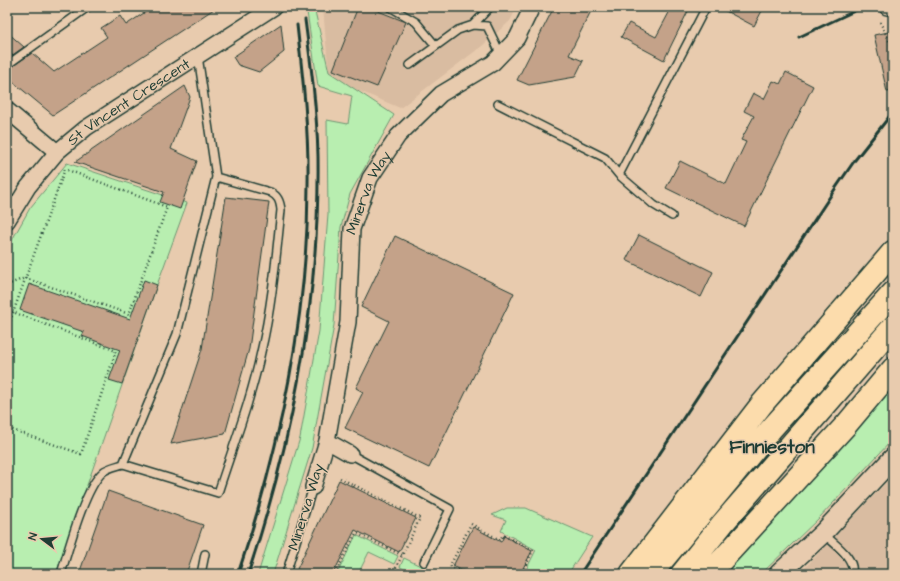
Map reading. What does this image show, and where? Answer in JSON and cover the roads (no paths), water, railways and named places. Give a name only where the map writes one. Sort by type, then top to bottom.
[{"type":"main road","points":[[631,574],[762,404],[893,252]]},
{"type":"main road","points":[[651,574],[771,429],[893,293]]},
{"type":"main road","points":[[682,574],[723,523],[893,327]]},
{"type":"main road","points":[[710,574],[846,424],[893,369]]},
{"type":"street","name":"St Vincent Crescent","points":[[7,221],[28,187],[57,152],[86,128],[274,7]]},
{"type":"street","name":"Minerva Way","points":[[313,487],[327,441],[348,322],[352,229],[370,178],[398,136],[442,94],[493,63],[501,55],[517,38],[532,7]]},
{"type":"street","points":[[887,7],[893,7]]},
{"type":"street","points":[[7,110],[57,152]]},
{"type":"street","name":"Minerva Way","points":[[327,441],[350,454]]},
{"type":"street","points":[[779,574],[823,533],[893,458]]},
{"type":"lane","points":[[7,65],[88,7]]},
{"type":"lane","points":[[390,7],[416,22],[436,46]]},
{"type":"lane","points":[[473,25],[490,7]]},
{"type":"lane","points":[[619,175],[706,7]]},
{"type":"lane","points":[[410,65],[458,30],[473,25],[487,26],[501,55]]},
{"type":"lane","points":[[123,464],[177,334],[216,177],[198,55]]},
{"type":"lane","points":[[498,104],[605,158],[619,175],[654,204],[672,216]]},
{"type":"lane","points":[[60,574],[76,526],[93,486],[103,471],[123,464],[218,493],[246,408],[261,353],[270,303],[278,241],[280,201],[270,192],[216,177]]},
{"type":"lane","points":[[350,454],[450,509],[424,562]]},
{"type":"lane","name":"Minerva Way","points":[[286,574],[313,487]]},
{"type":"lane","points":[[823,533],[848,556],[854,569],[852,574]]},
{"type":"lane","points":[[201,574],[205,554]]},
{"type":"railway","points":[[799,37],[863,7]]},
{"type":"railway","points":[[248,574],[278,472],[301,368],[309,316],[314,263],[318,156],[313,88],[305,20]]},
{"type":"railway","points":[[238,574],[267,479],[279,431],[297,334],[303,285],[307,235],[308,145],[297,25]]},
{"type":"railway","points":[[580,574],[835,189],[855,160],[893,112]]},
{"type":"district","name":"Finnieston","points":[[772,447]]}]
